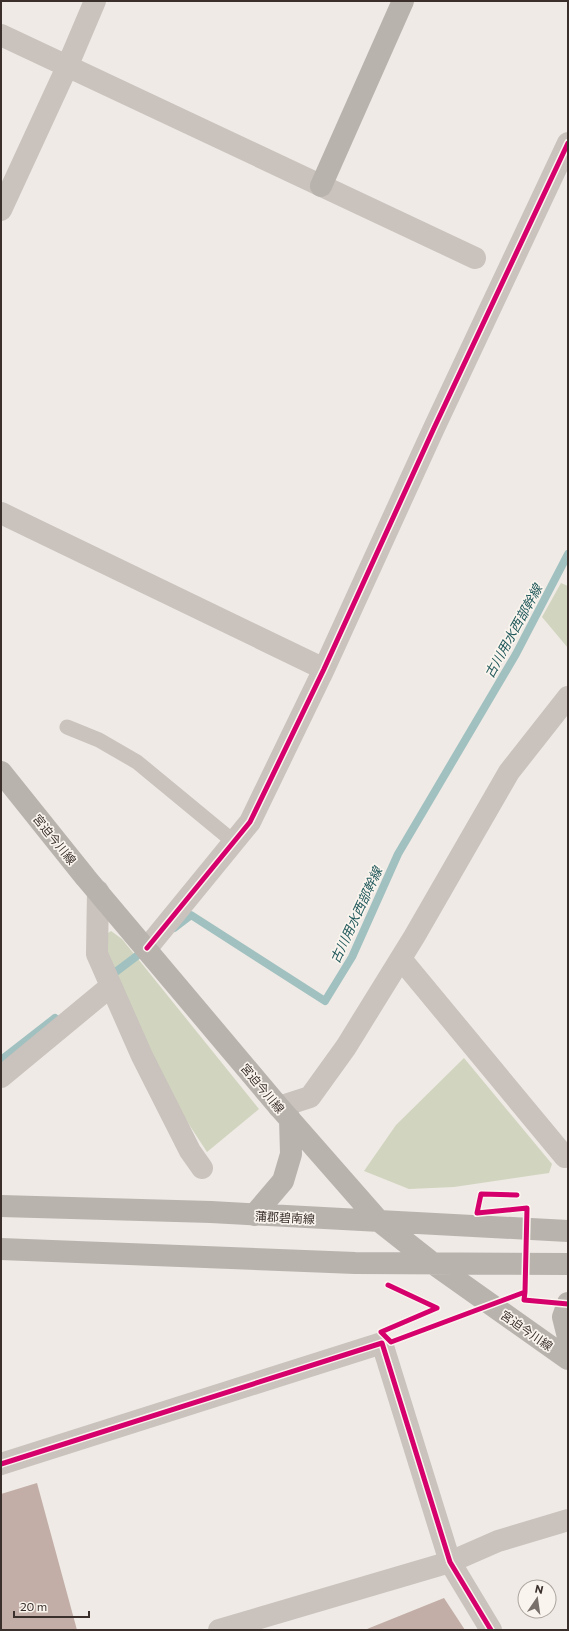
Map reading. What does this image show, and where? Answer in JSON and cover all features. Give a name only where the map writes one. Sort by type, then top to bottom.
[{"type":"main road","points":[[321,186],[403,1]]},
{"type":"main road","name":"宮迫今川線","points":[[1,772],[98,891],[284,1113],[379,1221],[431,1262],[568,1359]]},
{"type":"main road","points":[[254,1215],[283,1180],[291,1154],[284,1113]]},
{"type":"main road","name":"蒲郡碧南線","points":[[1,1206],[254,1215],[568,1231]]},
{"type":"main road","points":[[1,1249],[355,1263],[431,1262],[568,1264]]},
{"type":"main road","points":[[568,1302],[564,1317],[568,1337]]},
{"type":"street","points":[[1,210],[67,67],[95,1]]},
{"type":"street","points":[[1,35],[475,258]]},
{"type":"street","points":[[147,948],[250,822],[324,669],[434,428],[568,143]]},
{"type":"street","points":[[1,513],[324,669]]},
{"type":"street","points":[[284,1113],[310,1097],[346,1047],[401,959],[509,772],[568,697]]},
{"type":"street","points":[[98,891],[97,954],[142,1056],[190,1151],[202,1168]]},
{"type":"street","points":[[401,959],[565,1157],[568,1155]]},
{"type":"street","points":[[1,1076],[111,986]]},
{"type":"street","points":[[1,1464],[382,1343],[450,1562],[492,1630]]},
{"type":"street","points":[[219,1630],[450,1562],[498,1541],[568,1520]]},
{"type":"lane","points":[[67,728],[99,740],[137,762],[234,842]]},
{"type":"green space","points":[[561,583],[568,586],[568,648],[542,617]]},
{"type":"green space","points":[[111,931],[122,939],[259,1109],[207,1152],[158,1077],[99,939]]},
{"type":"green space","points":[[464,1058],[552,1164],[549,1173],[454,1187],[409,1189],[364,1171],[396,1125]]},
{"type":"building","points":[[37,1483],[77,1630],[1,1630],[1,1494]]},
{"type":"building","points":[[444,1598],[465,1630],[367,1629]]},
{"type":"waterway","name":"古川用水西部幹線","points":[[174,928],[191,915],[325,1001],[352,957],[398,854],[516,654],[568,554]]},
{"type":"waterway","name":"古川用水西部幹線","points":[[109,977],[146,949]]},
{"type":"waterway","name":"古川用水西部幹線","points":[[1,1060],[55,1018]]},
{"type":"cycle path","points":[[147,948],[250,822],[324,669],[434,428],[568,143]]},
{"type":"cycle path","points":[[437,1308],[381,1332],[391,1342],[525,1292],[527,1208],[477,1213],[481,1194],[517,1195]]},
{"type":"cycle path","points":[[388,1285],[437,1308]]},
{"type":"cycle path","points":[[525,1292],[524,1300],[568,1304]]},
{"type":"cycle path","points":[[1,1464],[382,1343],[450,1562],[491,1630]]}]
